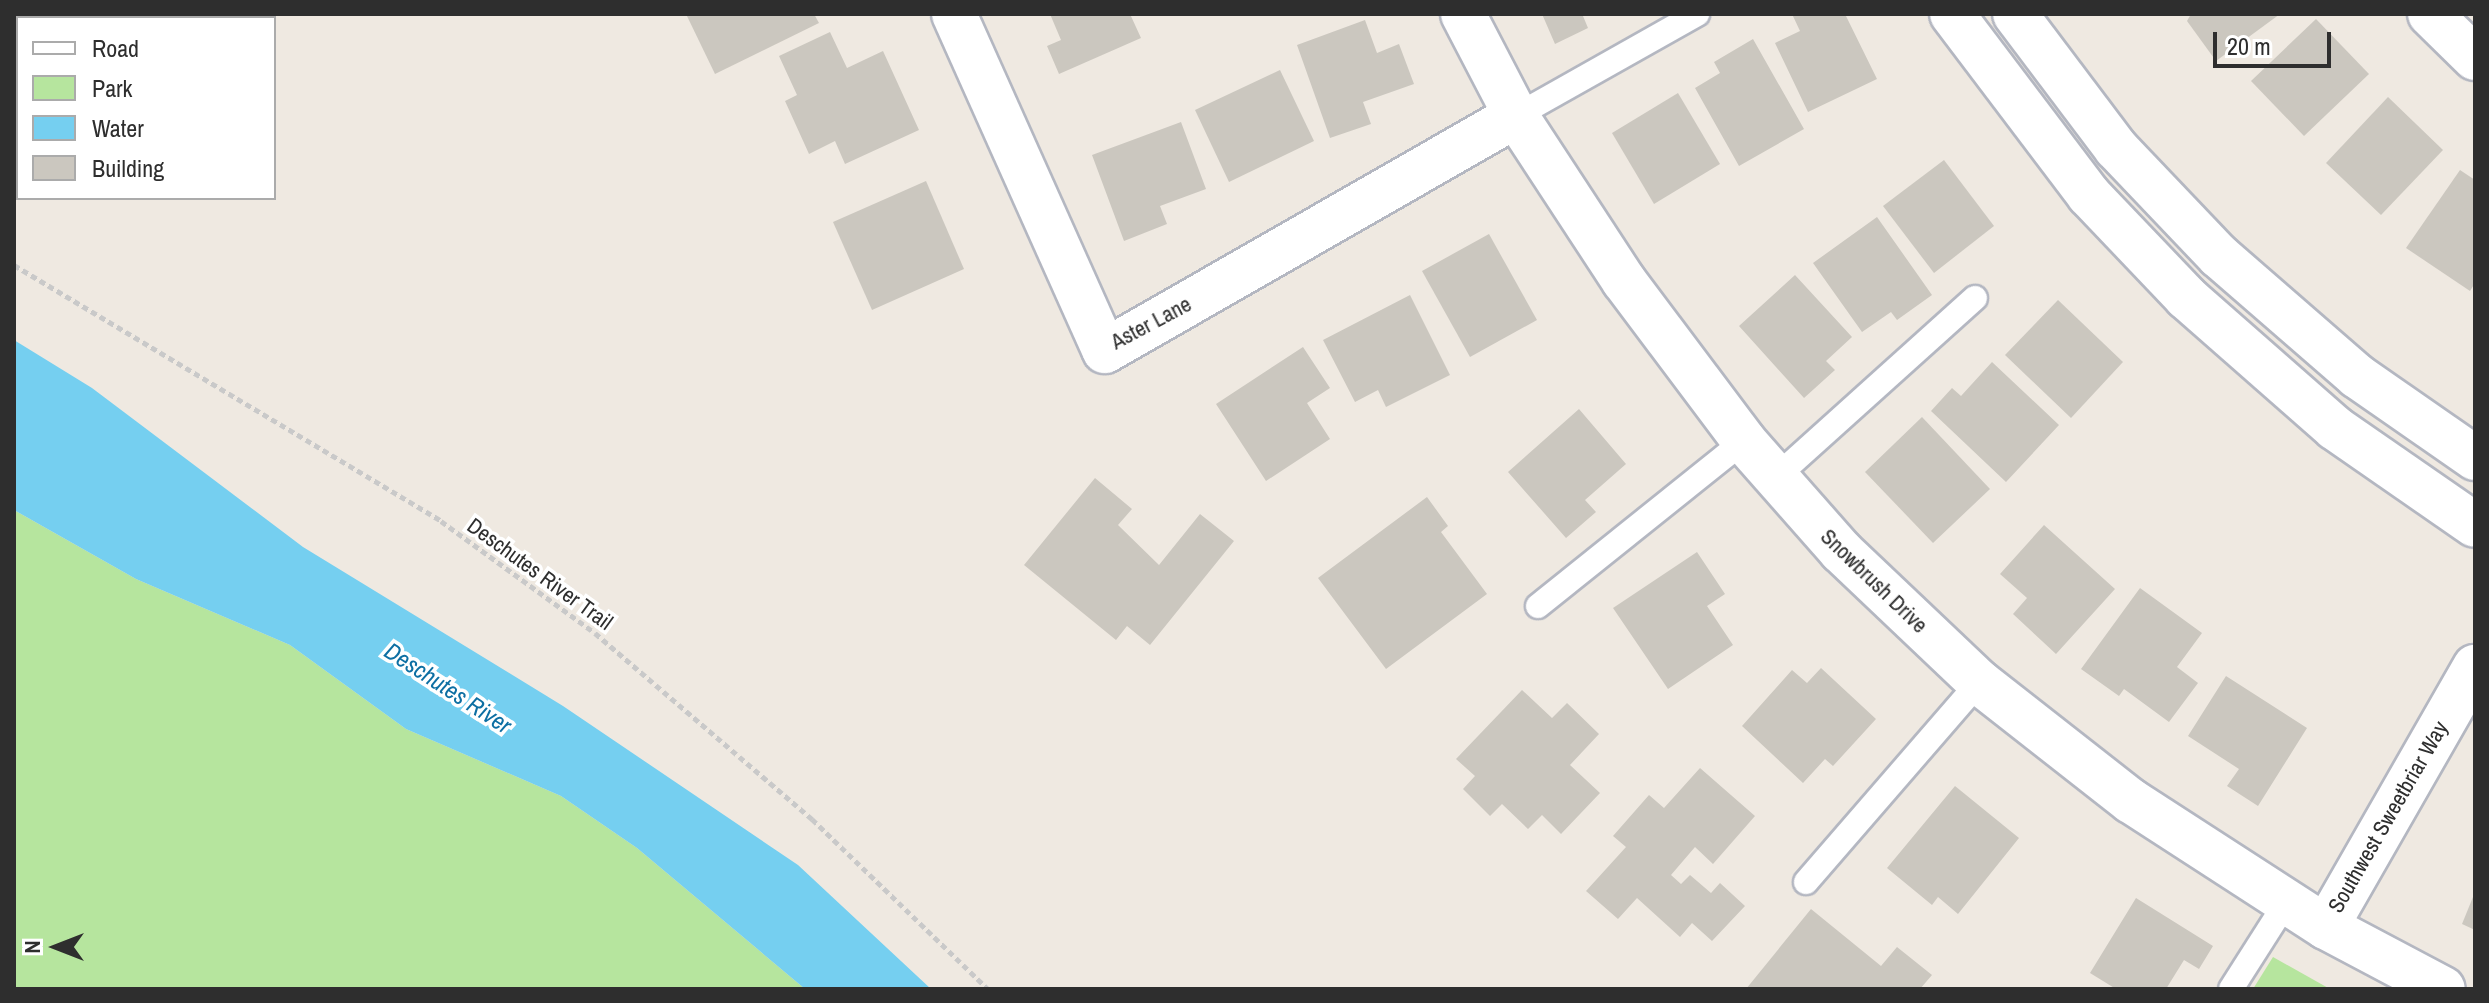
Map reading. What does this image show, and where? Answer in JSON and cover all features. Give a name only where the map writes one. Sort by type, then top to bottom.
[{"type":"street","name":"Aster Lane","points":[[954,14],[1105,351],[1516,116]]},
{"type":"street","name":"Snowbrush Drive","points":[[1463,14],[1516,116],[1624,281],[1744,441],[1841,551],[1979,682],[2131,801],[2326,927],[2443,989]]},
{"type":"street","points":[[1952,14],[2089,195],[2186,297],[2335,428],[2475,525]]},
{"type":"street","points":[[2015,14],[2116,148],[2219,256],[2367,384],[2475,458]]},
{"type":"street","points":[[2430,14],[2475,58]]},
{"type":"street","name":"Southwest Sweetbriar Way","points":[[2326,927],[2475,667]]},
{"type":"lane","points":[[1516,116],[1697,14]]},
{"type":"lane","points":[[1775,478],[1975,298]]},
{"type":"lane","points":[[1538,606],[1744,441]]},
{"type":"lane","points":[[1806,882],[1979,682]]},
{"type":"lane","points":[[2231,989],[2287,901]]},
{"type":"path","name":"Deschutes River Trail","points":[[14,265],[441,521],[595,633],[812,819],[988,989]]},
{"type":"green space","points":[[14,510],[136,579],[290,645],[406,729],[561,796],[637,848],[805,989],[14,989]]},
{"type":"green space","points":[[2273,957],[2330,989],[2253,989]]},
{"type":"water","name":"Deschutes River","points":[[14,340],[92,388],[303,547],[563,706],[798,865],[931,989],[805,989],[637,848],[561,796],[406,729],[290,645],[136,579],[14,510]]},
{"type":"building","points":[[686,14],[814,14],[819,23],[715,74]]},
{"type":"building","points":[[1050,14],[1130,14],[1141,38],[1059,74],[1047,46],[1061,40]]},
{"type":"building","points":[[1542,14],[1588,14],[1583,16],[1588,28],[1555,44]]},
{"type":"building","points":[[1792,14],[1845,14],[1877,79],[1808,112],[1775,43],[1800,31]]},
{"type":"building","points":[[2191,14],[2280,14],[2216,61],[2187,21]]},
{"type":"building","points":[[2316,19],[2369,74],[2304,136],[2251,81]]},
{"type":"building","points":[[1365,20],[1377,53],[1399,44],[1414,84],[1363,102],[1371,124],[1330,138],[1297,45]]},
{"type":"building","points":[[830,32],[847,68],[883,51],[919,130],[845,164],[835,141],[809,154],[785,101],[797,95],[779,56]]},
{"type":"building","points":[[1753,39],[1804,129],[1739,166],[1695,88],[1720,73],[1714,62]]},
{"type":"building","points":[[1280,70],[1314,141],[1229,182],[1195,110]]},
{"type":"building","points":[[1678,93],[1720,164],[1654,204],[1612,133]]},
{"type":"building","points":[[2388,97],[2443,150],[2381,215],[2326,163]]},
{"type":"building","points":[[1181,122],[1206,189],[1160,206],[1167,224],[1124,241],[1092,155]]},
{"type":"building","points":[[1944,160],[1994,226],[1934,273],[1883,206]]},
{"type":"building","points":[[2460,170],[2475,180],[2475,283],[2470,291],[2406,248]]},
{"type":"building","points":[[926,181],[964,269],[872,310],[833,222]]},
{"type":"building","points":[[1877,217],[1932,295],[1897,320],[1891,312],[1862,332],[1813,263]]},
{"type":"building","points":[[1489,234],[1537,320],[1470,357],[1422,271]]},
{"type":"building","points":[[1795,275],[1852,337],[1826,361],[1835,370],[1804,398],[1739,326]]},
{"type":"building","points":[[1410,295],[1450,375],[1386,407],[1378,390],[1355,402],[1323,340]]},
{"type":"building","points":[[2058,300],[2123,362],[2071,418],[2005,355]]},
{"type":"building","points":[[1303,347],[1330,388],[1307,403],[1330,439],[1266,481],[1216,404]]},
{"type":"building","points":[[1992,362],[2059,425],[2006,482],[1931,411],[1952,388],[1961,396]]},
{"type":"building","points":[[1579,409],[1626,464],[1585,500],[1596,512],[1566,538],[1508,472]]},
{"type":"building","points":[[1922,417],[1990,489],[1933,543],[1865,472]]},
{"type":"building","points":[[1095,478],[1132,509],[1118,525],[1159,565],[1200,514],[1234,541],[1150,645],[1127,626],[1116,640],[1024,565]]},
{"type":"building","points":[[1427,497],[1448,526],[1441,532],[1487,594],[1386,669],[1318,578]]},
{"type":"building","points":[[2044,525],[2115,589],[2056,654],[2013,614],[2027,598],[2000,574]]},
{"type":"building","points":[[1697,552],[1725,594],[1707,606],[1733,645],[1668,689],[1613,608]]},
{"type":"building","points":[[2140,588],[2202,633],[2177,667],[2198,683],[2169,722],[2124,689],[2119,696],[2081,669]]},
{"type":"building","points":[[1821,668],[1876,719],[1833,766],[1825,759],[1803,783],[1742,726],[1792,670],[1807,683]]},
{"type":"building","points":[[2226,676],[2307,728],[2258,806],[2227,786],[2239,769],[2188,736]]},
{"type":"building","points":[[1522,690],[1552,718],[1567,703],[1599,734],[1570,765],[1600,793],[1561,834],[1542,815],[1528,829],[1502,804],[1490,816],[1463,789],[1475,776],[1456,759]]},
{"type":"building","points":[[1700,768],[1755,816],[1713,864],[1695,847],[1671,875],[1681,884],[1690,875],[1711,893],[1720,883],[1745,906],[1712,941],[1692,923],[1680,937],[1637,898],[1618,919],[1586,891],[1626,847],[1613,836],[1649,795],[1664,808]]},
{"type":"building","points":[[1955,786],[2019,838],[1958,914],[1938,897],[1932,905],[1887,868]]},
{"type":"building","points":[[2475,892],[2475,930],[2462,924]]},
{"type":"building","points":[[2136,898],[2213,946],[2199,969],[2184,960],[2166,989],[2116,989],[2090,973]]},
{"type":"building","points":[[1811,909],[1881,966],[1897,947],[1932,975],[1920,989],[1746,989]]}]
